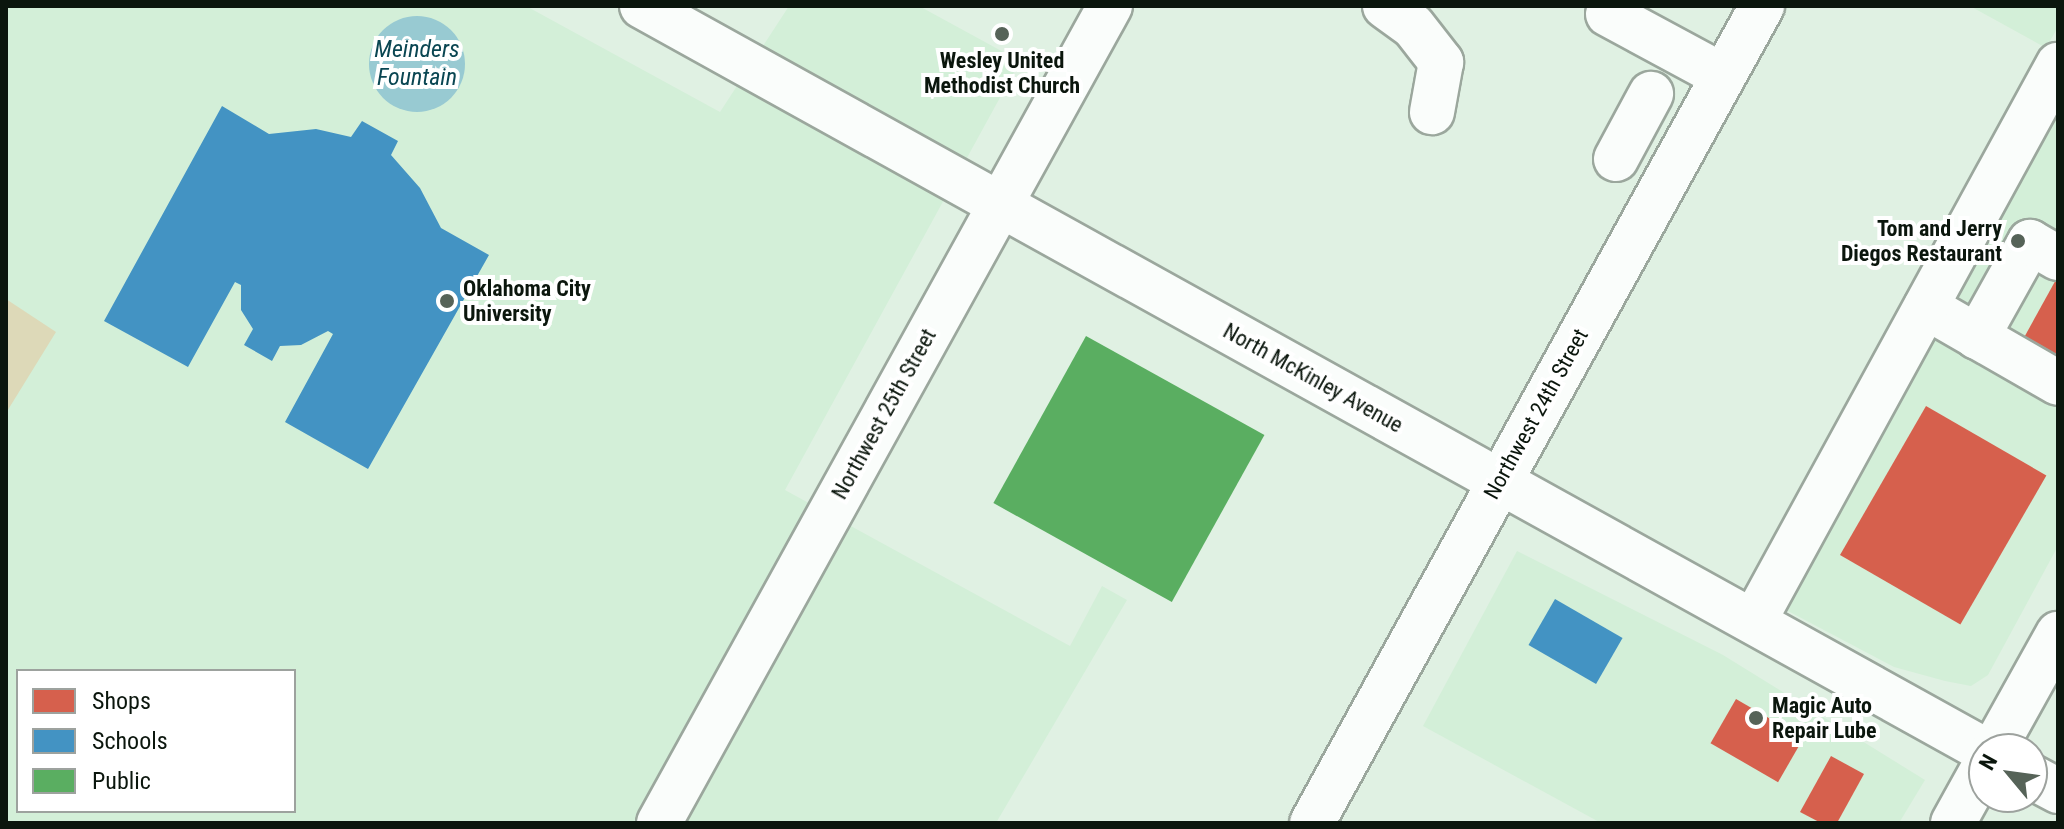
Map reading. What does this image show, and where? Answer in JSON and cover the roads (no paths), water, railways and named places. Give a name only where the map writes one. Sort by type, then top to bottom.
[{"type":"street","name":"North McKinley Avenue","points":[[642,6],[1968,741]]},
{"type":"street","name":"Northwest 25th Street","points":[[659,823],[1110,6]]},
{"type":"street","points":[[1385,6],[1413,26],[1441,62],[1432,112]]},
{"type":"street","name":"Northwest 24th Street","points":[[1312,823],[1762,6]]},
{"type":"street","points":[[1608,14],[1723,76]]},
{"type":"street","points":[[1754,621],[2058,65]]},
{"type":"street","points":[[1616,159],[1644,108],[1685,144]]},
{"type":"street","points":[[1977,337],[2030,242],[2058,258]]},
{"type":"street","points":[[1926,307],[2058,383]]},
{"type":"street","points":[[2003,733],[2058,634]]},
{"type":"street","points":[[1953,823],[1968,796]]},
{"type":"water","name":"Meinders Fountain","points":[[417,16],[435,20],[451,30],[461,46],[465,64],[461,82],[451,98],[435,108],[417,112],[399,108],[383,98],[373,82],[369,64],[373,46],[383,30],[399,20]]},
{"type":"place","name":"Wesley United Methodist Church","points":[[1002,34]]},
{"type":"place","name":"Tom and Jerry Diegos Restaurant","points":[[2018,241]]},
{"type":"place","name":"Oklahoma City University","points":[[447,301]]},
{"type":"place","name":"Magic Auto Repair Lube","points":[[1756,718]]}]
